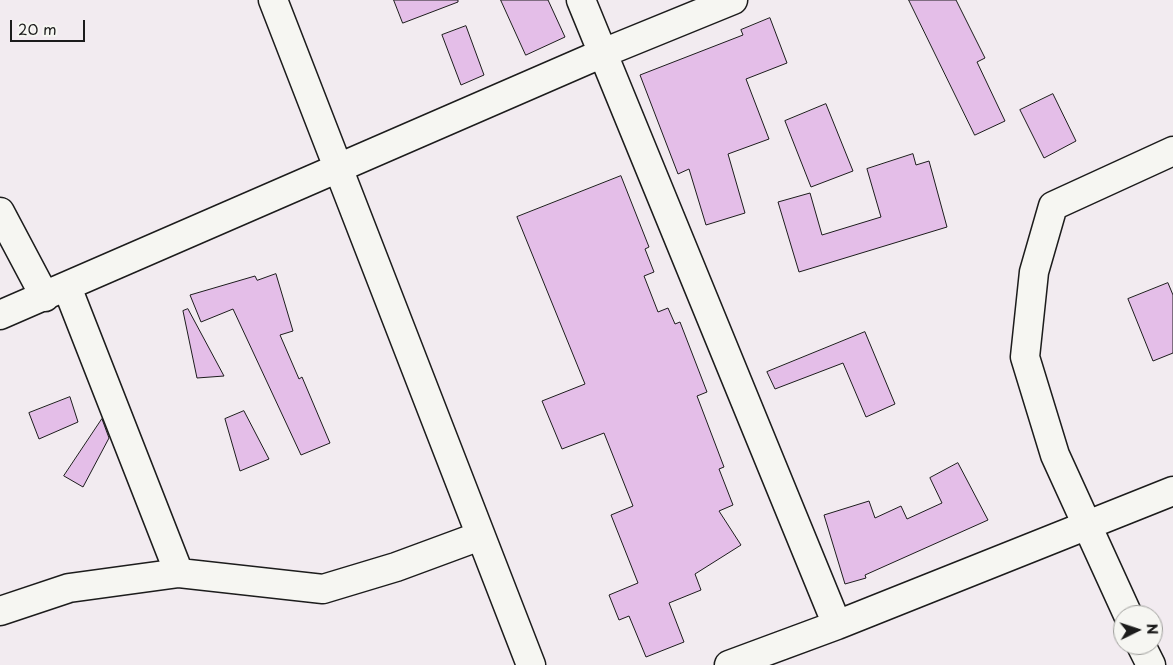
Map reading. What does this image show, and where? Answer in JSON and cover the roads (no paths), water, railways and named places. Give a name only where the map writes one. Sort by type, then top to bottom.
[{"type":"street","points":[[273,0],[531,665]]},
{"type":"street","points":[[582,0],[837,625]]},
{"type":"street","points":[[0,315],[603,54],[733,0]]},
{"type":"street","points":[[1123,605],[1055,455],[1025,358],[1034,272],[1053,206],[1173,151]]},
{"type":"street","points":[[0,212],[56,292],[179,573]]},
{"type":"street","points":[[729,665],[837,625],[1173,490]]},
{"type":"street","points":[[0,611],[68,588],[179,573],[323,589],[396,567],[480,536]]}]
